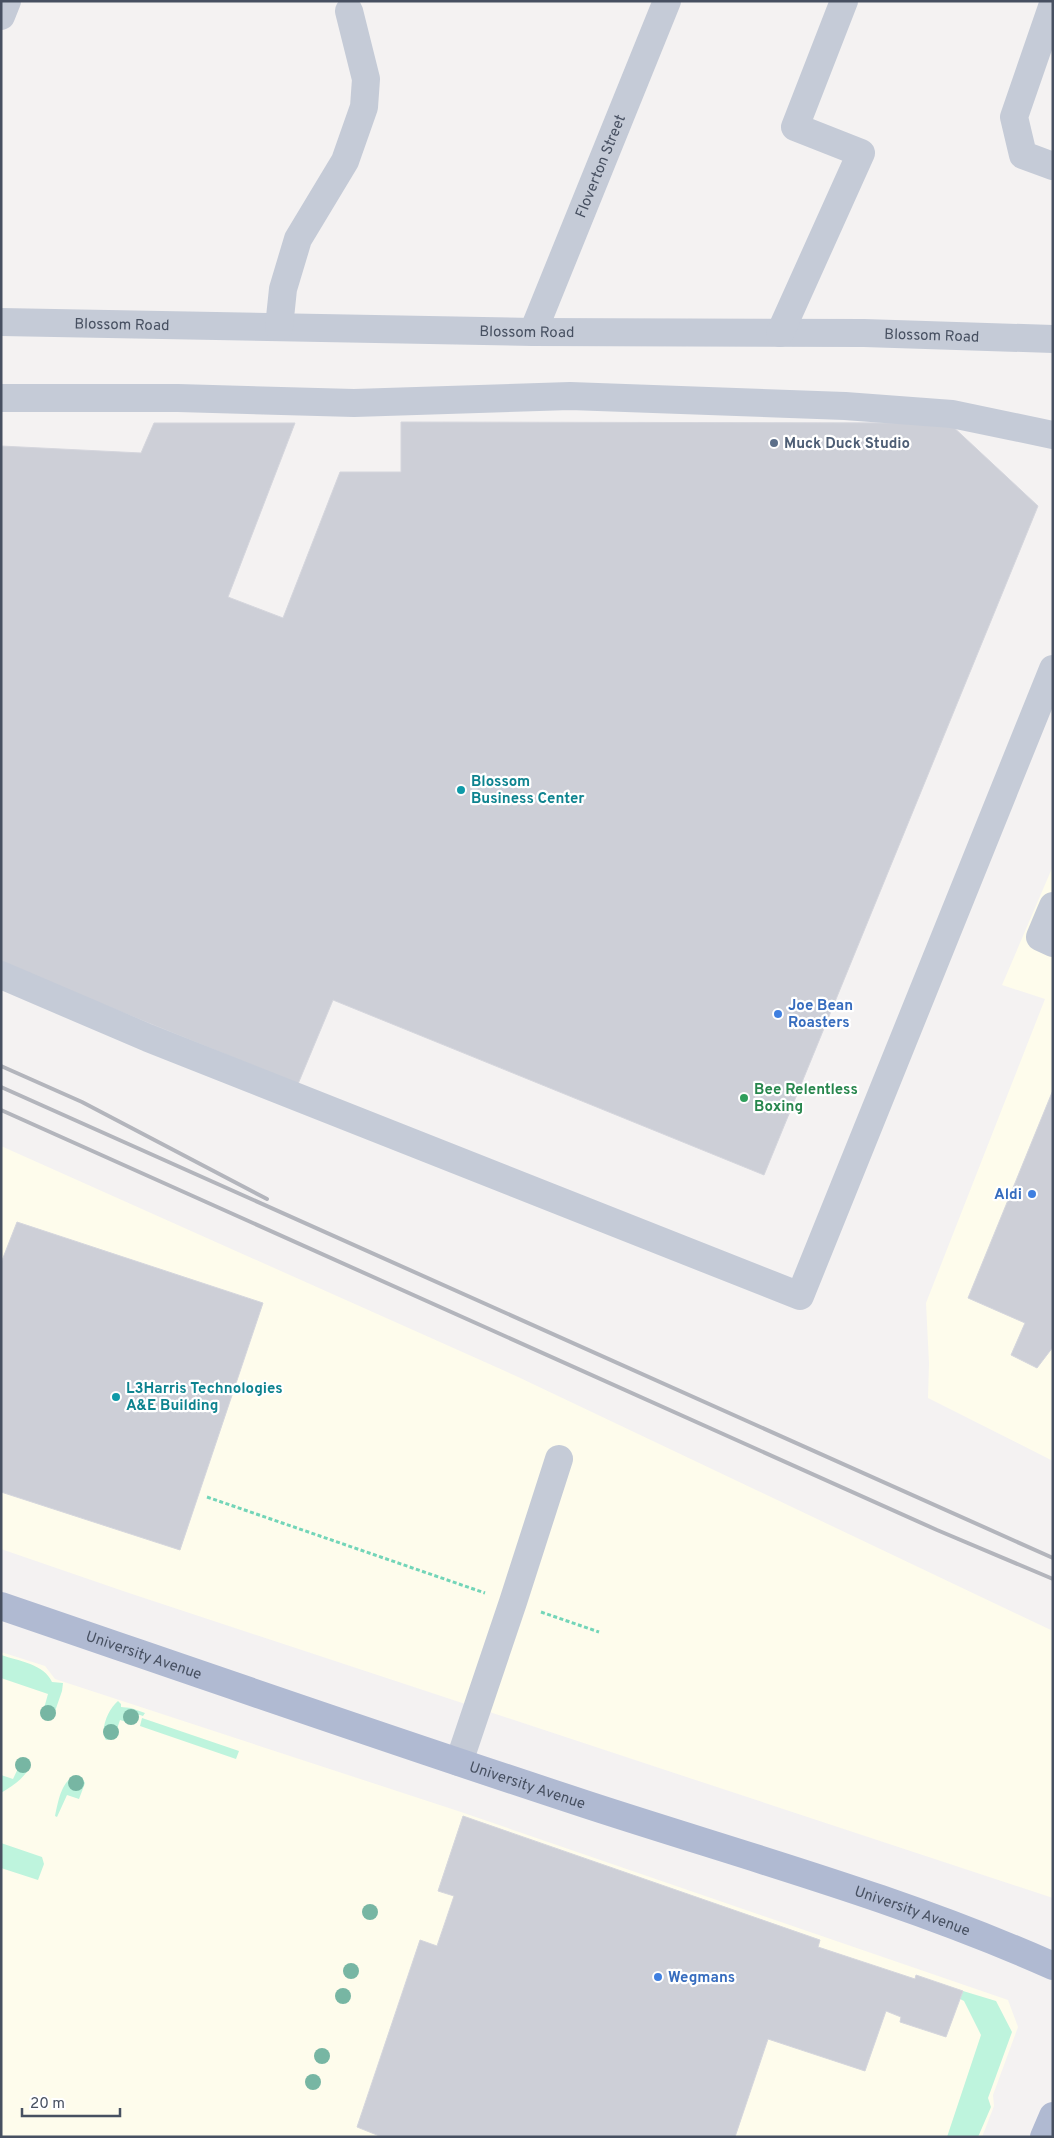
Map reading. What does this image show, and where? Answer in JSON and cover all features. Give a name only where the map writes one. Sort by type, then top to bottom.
[{"type":"main road","name":"University Avenue","points":[[1,1606],[459,1762],[904,1907],[1053,1966]]},
{"type":"main road","points":[[1044,2137],[1053,2116]]},
{"type":"street","points":[[1,16],[7,1]]},
{"type":"street","name":"Floverton Street","points":[[533,332],[667,1]]},
{"type":"street","points":[[780,333],[861,153],[795,127],[844,1]]},
{"type":"street","points":[[1053,4],[1014,117],[1023,155],[1053,166]]},
{"type":"street","points":[[279,327],[283,289],[298,239],[345,161],[364,107],[366,79],[349,10]]},
{"type":"street","name":"Blossom Road","points":[[1,322],[533,332],[780,333],[1053,339]]},
{"type":"street","points":[[1,398],[178,398],[354,403],[570,396],[836,406],[952,414],[1053,436]]},
{"type":"street","points":[[1,975],[157,1042],[800,1296],[1053,670]]},
{"type":"street","points":[[1053,906],[1040,937],[1053,943]]},
{"type":"street","points":[[459,1762],[559,1460]]},
{"type":"path","points":[[207,1497],[599,1632]]},
{"type":"shaded area","points":[[1053,866],[1053,1461],[928,1398],[929,1363],[926,1303],[1045,999],[1002,985]]},
{"type":"shaded area","points":[[1,1146],[516,1376],[1053,1631],[1053,1898],[1,1549]]},
{"type":"shaded area","points":[[1,1652],[45,1666],[55,1679],[458,1811],[1008,2000],[1018,2027],[993,2095],[994,2106],[982,2137],[1,2137]]},
{"type":"green space","points":[[1,1655],[37,1667],[52,1682],[63,1683],[53,1717],[50,1719],[44,1717],[43,1712],[48,1694],[1,1678]]},
{"type":"green space","points":[[118,1701],[121,1707],[145,1713],[143,1716],[137,1714],[133,1724],[120,1720],[114,1738],[106,1740],[104,1725],[111,1709]]},
{"type":"green space","points":[[142,1718],[239,1751],[236,1759],[140,1726]]},
{"type":"green space","points":[[23,1758],[29,1759],[28,1770],[25,1775],[1,1793],[1,1775],[13,1779]]},
{"type":"green space","points":[[75,1776],[82,1778],[85,1783],[79,1799],[67,1795],[57,1817],[55,1816],[63,1787]]},
{"type":"green space","points":[[1,1843],[42,1857],[44,1864],[38,1880],[1,1868]]},
{"type":"green space","points":[[963,1991],[996,2001],[1012,2032],[988,2098],[991,2107],[978,2137],[947,2137],[981,2035],[964,2001],[960,1999]]},
{"type":"building","name":"Blossom Business Center","points":[[401,422],[949,423],[1038,506],[764,1175],[333,1000],[298,1084],[1,963],[1,446],[141,453],[154,423],[295,423],[228,597],[283,618],[340,472],[401,472]]},
{"type":"building","name":"Aldi","points":[[1053,1090],[1053,1347],[1037,1368],[1011,1355],[1025,1323],[968,1298]]},
{"type":"building","name":"L3Harris Technologies A&E Building","points":[[17,1222],[263,1303],[180,1550],[1,1492],[1,1263]]},
{"type":"building","name":"Wegmans","points":[[463,1816],[820,1940],[818,1947],[915,1979],[916,1975],[963,1991],[946,2037],[900,2022],[901,2017],[886,2011],[865,2071],[768,2039],[735,2137],[382,2137],[357,2127],[420,1940],[437,1946],[454,1896],[438,1891]]},
{"type":"railway","points":[[1,1066],[82,1102],[267,1199]]},
{"type":"railway","points":[[1,1087],[1053,1558]]},
{"type":"railway","points":[[1,1110],[937,1530],[1053,1579]]},
{"type":"place","name":"Muck Duck Studio","points":[[774,443]]},
{"type":"place","name":"Blossom Business Center","points":[[461,790]]},
{"type":"place","name":"Joe Bean Roasters","points":[[778,1014]]},
{"type":"place","name":"Bee Relentless Boxing","points":[[744,1098]]},
{"type":"place","name":"Aldi","points":[[1032,1194]]},
{"type":"place","name":"L3Harris Technologies A&E Building","points":[[116,1397]]},
{"type":"place","name":"Wegmans","points":[[658,1977]]}]
